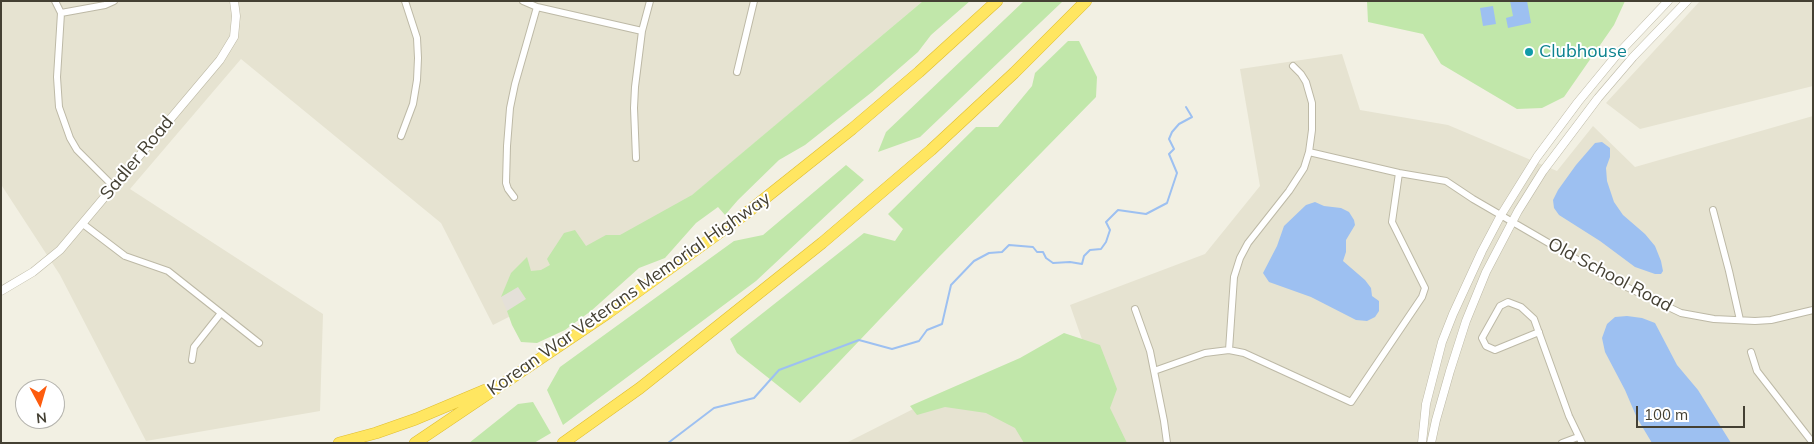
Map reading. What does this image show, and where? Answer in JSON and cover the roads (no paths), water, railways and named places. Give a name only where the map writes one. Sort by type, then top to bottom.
[{"type":"highway","name":"Korean War Veterans Memorial Highway","points":[[416,443],[683,261],[758,204],[931,61],[996,1]]},
{"type":"highway","points":[[563,443],[640,388],[822,243],[938,143],[1014,73],[1086,1]]},
{"type":"highway","points":[[339,443],[416,419],[514,377]]},
{"type":"street","points":[[55,1],[61,12],[57,77],[59,107],[70,138],[77,150],[114,187]]},
{"type":"street","points":[[61,12],[105,5],[114,1]]},
{"type":"street","name":"Sadler Road","points":[[1,291],[33,272],[54,255],[83,224],[220,60],[232,42],[236,29],[234,1]]},
{"type":"street","points":[[401,136],[413,104],[418,58],[417,38],[405,1]]},
{"type":"street","points":[[523,1],[537,7],[642,31]]},
{"type":"street","points":[[636,158],[635,87],[642,31],[650,1]]},
{"type":"street","points":[[737,72],[754,1]]},
{"type":"street","points":[[1422,443],[1426,404],[1442,342],[1469,278],[1501,215],[1537,157],[1578,102],[1615,57],[1668,1]]},
{"type":"street","points":[[1432,443],[1436,420],[1466,321],[1486,272],[1512,222],[1544,171],[1598,98],[1633,57],[1687,1]]},
{"type":"street","points":[[514,197],[506,183],[510,108],[537,7]]},
{"type":"street","points":[[1229,350],[1234,278],[1240,258],[1248,243],[1289,191],[1304,168],[1309,152],[1313,115],[1312,103],[1306,82],[1293,66]]},
{"type":"street","name":"Old School Road","points":[[1309,152],[1399,173],[1446,180],[1512,222],[1614,281],[1681,313],[1714,319],[1771,320],[1813,310]]},
{"type":"street","points":[[1154,371],[1205,353],[1229,350],[1244,353],[1351,402],[1422,297],[1425,288],[1392,222],[1399,173]]},
{"type":"street","points":[[1713,210],[1740,320]]},
{"type":"street","points":[[83,224],[125,256],[168,271],[259,343]]},
{"type":"street","points":[[1538,332],[1495,350],[1486,346],[1482,338],[1500,306],[1508,302],[1521,307],[1534,319],[1562,400],[1580,440],[1562,443]]},
{"type":"street","points":[[1135,308],[1150,351],[1167,443]]},
{"type":"street","points":[[192,360],[194,347],[221,313]]},
{"type":"street","points":[[1751,352],[1757,371],[1812,443]]},
{"type":"water","points":[[1510,1],[1527,1],[1531,23],[1508,28],[1506,18],[1513,16]]},
{"type":"water","points":[[1493,6],[1496,24],[1483,26],[1480,8]]},
{"type":"water","points":[[1602,142],[1610,148],[1610,157],[1606,168],[1607,181],[1614,202],[1623,215],[1645,234],[1655,246],[1661,261],[1663,271],[1661,274],[1655,274],[1635,267],[1600,241],[1559,215],[1554,208],[1553,200],[1558,190],[1576,165],[1595,143]]},
{"type":"water","points":[[1315,202],[1324,206],[1341,208],[1349,212],[1354,220],[1355,225],[1346,240],[1346,252],[1343,261],[1365,280],[1371,288],[1372,296],[1379,301],[1379,311],[1375,317],[1367,321],[1356,320],[1311,297],[1269,282],[1263,273],[1277,246],[1284,226],[1306,205]]},
{"type":"water","points":[[1615,317],[1642,318],[1655,323],[1677,365],[1698,390],[1731,443],[1652,443],[1637,418],[1605,352],[1602,338],[1607,324]]},
{"type":"waterway","points":[[668,443],[714,408],[754,398],[779,370],[859,340],[892,349],[919,341],[927,330],[942,324],[951,285],[974,261],[989,253],[1002,252],[1009,245],[1033,247],[1037,252],[1043,252],[1046,258],[1053,263],[1070,262],[1082,264],[1084,256],[1090,250],[1101,249],[1106,242],[1110,230],[1106,222],[1118,210],[1146,214],[1167,203],[1177,173],[1169,154],[1174,149],[1169,139],[1179,124],[1192,117],[1186,107]]},
{"type":"place","name":"Clubhouse","points":[[1529,52]]}]
